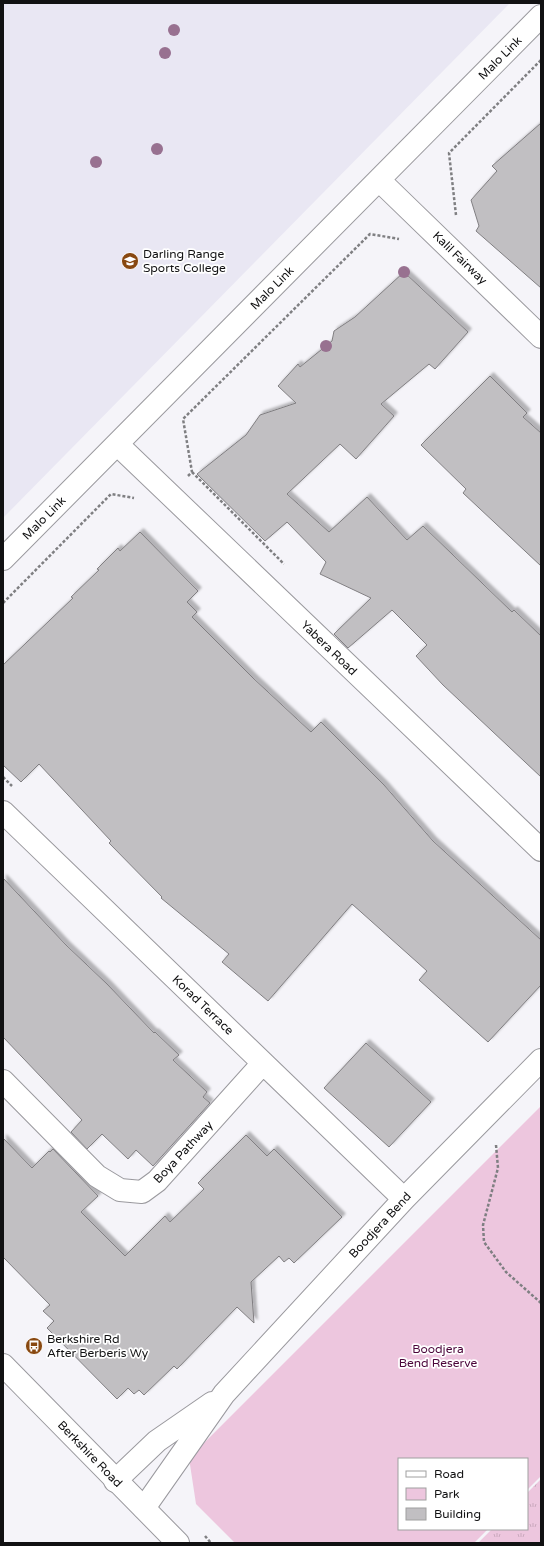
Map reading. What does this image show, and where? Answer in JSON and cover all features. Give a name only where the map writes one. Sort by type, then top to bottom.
[{"type":"street","name":"Malo Link","points":[[3,559],[541,16]]},
{"type":"street","name":"Kalil Fairway","points":[[379,180],[541,337]]},
{"type":"street","name":"Yabera Road","points":[[117,444],[541,850]]},
{"type":"street","name":"Korad Terrace","points":[[3,812],[404,1199]]},
{"type":"street","name":"Boodjera Bend","points":[[144,1508],[224,1394],[404,1199],[541,1060]]},
{"type":"street","name":"Boya Pathway","points":[[3,1081],[98,1176],[120,1190],[142,1192],[157,1181],[264,1063]]},
{"type":"street","name":"Berkshire Road","points":[[3,1365],[115,1481],[178,1543]]},
{"type":"street","name":"Boodjera Bend","points":[[115,1481],[157,1441],[224,1394]]},
{"type":"path","points":[[3,603],[111,494],[162,504],[170,496],[192,472],[184,420],[370,234],[425,243],[456,218],[449,153],[541,60]]},
{"type":"path","points":[[483,1120],[493,1132],[498,1168],[483,1225],[484,1242],[506,1272],[541,1303]]},
{"type":"shaded area","name":"Darling Range Sports College","points":[[3,3],[510,3],[3,518]]},
{"type":"green space","name":"Boodjera Bend Reserve","points":[[541,1106],[541,1476],[528,1489],[528,1458],[398,1458],[398,1530],[487,1530],[474,1543],[235,1543],[196,1504],[189,1458]]},
{"type":"green space","points":[[541,1479],[541,1543],[478,1543],[491,1530],[528,1530],[528,1492]]},
{"type":"building","points":[[541,123],[541,288],[476,231],[479,226],[471,200],[497,171],[492,166]]},
{"type":"building","points":[[404,272],[468,332],[435,369],[429,364],[381,404],[394,416],[356,459],[340,444],[287,494],[329,532],[367,497],[407,540],[423,526],[512,612],[514,610],[541,636],[541,777],[443,685],[416,656],[427,645],[392,610],[348,648],[334,634],[371,598],[320,574],[326,562],[287,522],[265,541],[197,474],[246,435],[260,415],[296,403],[278,386],[298,364],[300,367],[332,341],[334,331],[355,317]]},
{"type":"building","points":[[490,376],[527,413],[523,417],[541,433],[541,566],[463,493],[466,489],[421,445]]},
{"type":"building","points":[[140,532],[198,591],[187,602],[197,612],[192,617],[253,678],[311,732],[321,722],[384,785],[433,841],[541,940],[541,985],[488,1042],[419,980],[427,971],[352,904],[268,1001],[222,962],[229,954],[161,898],[162,897],[109,843],[111,841],[39,764],[21,782],[3,765],[3,665],[73,598],[71,597],[99,570],[97,569],[118,548],[120,551]]},
{"type":"building","points":[[3,878],[66,945],[107,984],[154,1033],[155,1032],[179,1055],[173,1060],[207,1092],[203,1097],[210,1103],[153,1166],[136,1150],[128,1159],[102,1134],[87,1149],[71,1132],[82,1120],[3,1037]]},
{"type":"building","points":[[366,1043],[431,1102],[389,1147],[324,1088]]},
{"type":"building","points":[[246,1135],[267,1156],[274,1149],[342,1217],[294,1263],[289,1258],[284,1262],[279,1256],[251,1282],[254,1323],[237,1307],[177,1369],[174,1366],[144,1395],[139,1390],[134,1394],[128,1388],[117,1399],[47,1328],[54,1321],[43,1311],[50,1305],[3,1257],[3,1138],[32,1168],[49,1151],[50,1152],[53,1149],[98,1196],[81,1212],[125,1256],[165,1216],[170,1222],[204,1189],[198,1183]]},
{"type":"place","name":"Darling Range Sports College","points":[[130,261]]},
{"type":"place","name":"Berkshire Rd After Berberis Wy","points":[[34,1346]]}]
